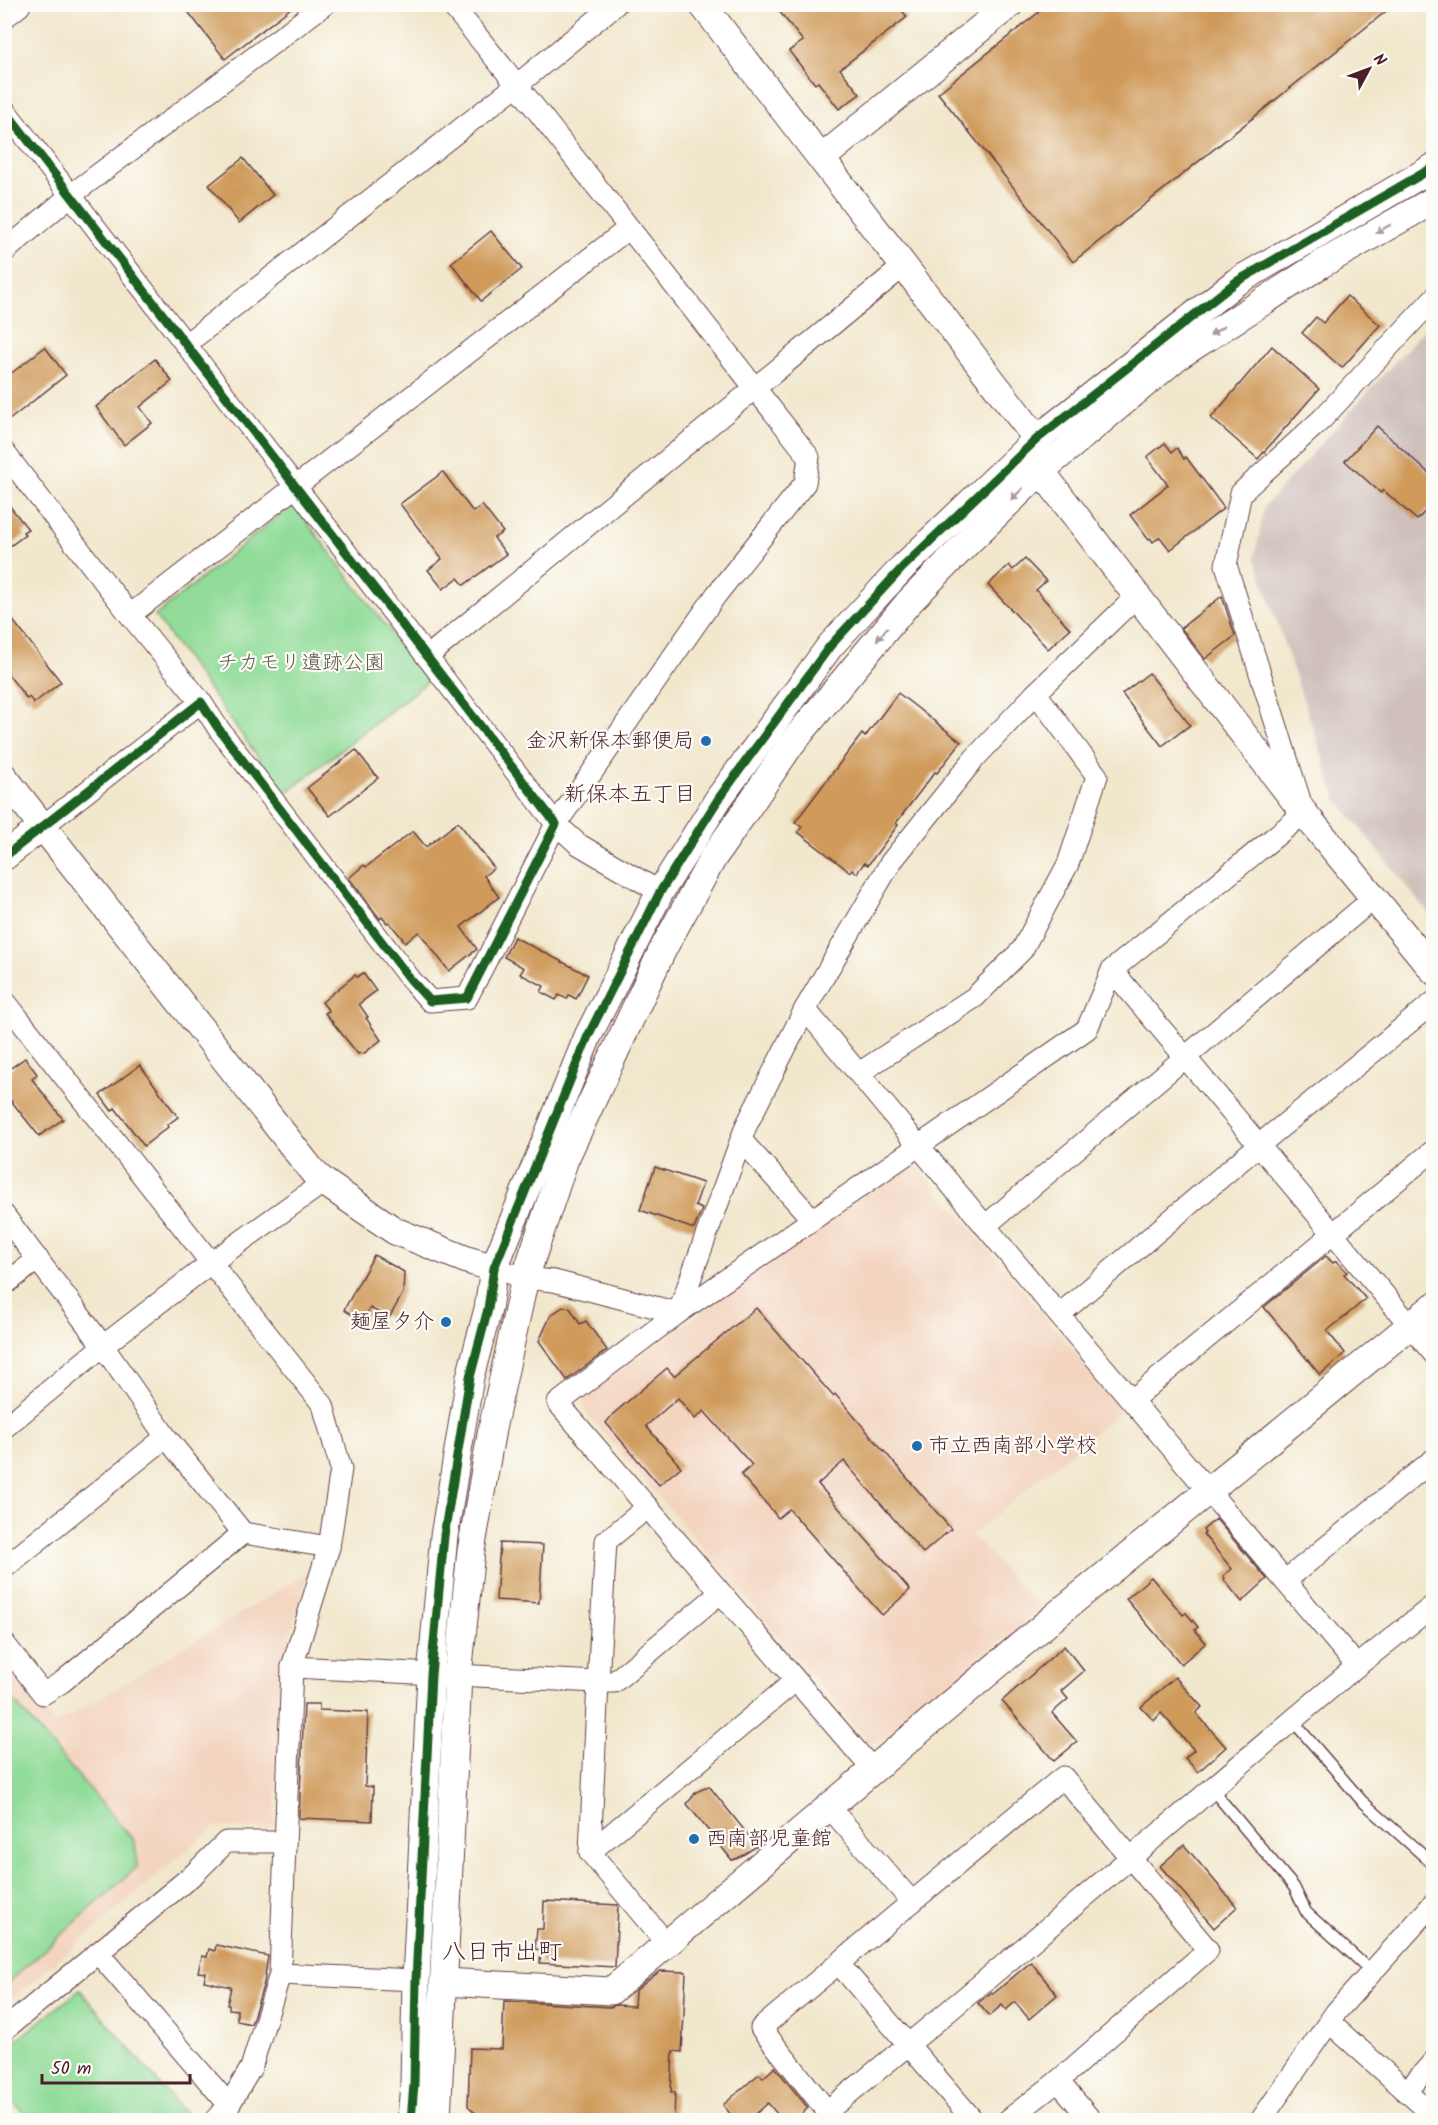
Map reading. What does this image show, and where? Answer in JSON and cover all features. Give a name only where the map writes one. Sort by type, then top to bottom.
[{"type":"street","points":[[4,14],[17,4]]},
{"type":"street","points":[[4,252],[71,195],[325,4]]},
{"type":"street","points":[[4,452],[130,615],[201,702],[218,728],[411,980],[430,1001],[467,998],[556,824],[716,595],[805,483],[809,457],[451,4]]},
{"type":"street","points":[[186,344],[517,86],[616,4]]},
{"type":"street","points":[[702,4],[1037,439],[1041,471],[1304,813],[1434,971]]},
{"type":"street","points":[[822,158],[1010,4]]},
{"type":"street","points":[[4,109],[556,824],[578,844],[660,892]]},
{"type":"street","points":[[411,2121],[431,1675],[444,1536],[470,1377],[488,1309],[494,1268],[588,1036],[660,892],[719,798],[830,646],[903,567],[1037,439],[1236,282],[1434,167]]},
{"type":"street","points":[[437,2121],[458,1675],[473,1540],[492,1429],[525,1278],[565,1159],[663,949],[713,858],[791,744],[908,603],[1041,471],[1177,357],[1320,265],[1434,200]]},
{"type":"street","points":[[130,615],[630,228]]},
{"type":"street","points":[[427,657],[905,265]]},
{"type":"street","points":[[1304,813],[1226,565],[1241,493],[1322,419],[1434,298]]},
{"type":"street","points":[[678,1312],[741,1140],[805,1009],[891,862],[974,759],[1036,693],[1137,596]]},
{"type":"street","points":[[859,1073],[975,997],[1022,950],[1068,864],[1096,776],[1036,693]]},
{"type":"street","points":[[4,857],[201,702]]},
{"type":"street","points":[[4,777],[313,1172],[324,1182],[395,1231],[467,1260],[525,1278],[554,1281],[678,1312]]},
{"type":"street","points":[[873,1770],[558,1403],[678,1312],[1087,1029],[1112,970],[1304,813]]},
{"type":"street","points":[[985,1226],[1374,898]]},
{"type":"street","points":[[1112,970],[1434,1354]]},
{"type":"street","points":[[4,1000],[323,1405],[341,1469],[329,1547],[292,1667],[280,1974],[251,2068],[222,2113],[98,1953]]},
{"type":"street","points":[[1059,1316],[1259,1145],[1434,1002]]},
{"type":"street","points":[[805,1009],[1059,1316],[1357,1666]]},
{"type":"street","points":[[741,1140],[812,1219]]},
{"type":"street","points":[[1132,1400],[1434,1150]]},
{"type":"street","points":[[4,1428],[103,1346],[212,1262],[324,1182]]},
{"type":"street","points":[[4,1215],[103,1346],[166,1437],[243,1533],[329,1547]]},
{"type":"street","points":[[4,1286],[38,1259]]},
{"type":"street","points":[[444,1982],[611,1991],[1209,1490],[1434,1306]]},
{"type":"street","points":[[4,1568],[166,1437]]},
{"type":"street","points":[[1286,1580],[1434,1459]]},
{"type":"street","points":[[648,1507],[606,1541],[590,1852],[666,1943]]},
{"type":"street","points":[[4,1643],[43,1694],[62,1682],[243,1533]]},
{"type":"street","points":[[292,1667],[614,1682],[720,1593]]},
{"type":"street","points":[[1008,2121],[1058,2081],[1208,1950],[1131,1860],[1062,1777],[761,2028],[827,2116],[1131,1860],[1211,1788],[1434,1605]]},
{"type":"street","points":[[590,1852],[795,1681]]},
{"type":"street","points":[[830,1808],[912,1902]]},
{"type":"street","points":[[4,2030],[195,1873],[226,1842],[285,1842]]},
{"type":"street","points":[[1261,2121],[1329,2022],[1434,1903]]},
{"type":"street","points":[[839,1964],[973,2121]]},
{"type":"street","points":[[280,1974],[416,1980]]},
{"type":"street","points":[[1329,2022],[1434,2116]]},
{"type":"street","points":[[1406,2092],[1434,2061]]},
{"type":"street","points":[[1058,2081],[1091,2121]]},
{"type":"lane","points":[[1292,1720],[1362,1801],[1434,1865]]},
{"type":"lane","points":[[1211,1788],[1294,1887],[1306,1912],[1372,1972]]},
{"type":"shaded area","points":[[1433,320],[1433,919],[1337,799],[1255,557],[1264,507]]},
{"type":"shaded area","points":[[910,1163],[919,1168],[1123,1409],[972,1535],[1040,1609],[880,1742],[870,1743],[585,1411],[583,1398]]},
{"type":"shaded area","points":[[309,1572],[283,1658],[275,1824],[268,1830],[214,1827],[5,2005],[4,1660],[55,1725]]},
{"type":"green space","name":"チカモリ遺跡公園","points":[[293,504],[428,681],[285,794],[155,616]]},
{"type":"green space","points":[[5,1691],[135,1842],[137,1867],[5,1985]]},
{"type":"green space","points":[[80,1990],[190,2120],[30,2120],[5,2094],[5,2049]]},
{"type":"building","points":[[182,4],[296,4],[225,59]]},
{"type":"building","points":[[787,4],[897,4],[907,17],[840,69],[860,94],[839,109],[818,82],[815,84],[789,51],[803,41],[779,11]]},
{"type":"building","points":[[1049,4],[1395,4],[1073,262],[938,93]]},
{"type":"building","points":[[243,158],[273,195],[239,223],[209,185]]},
{"type":"building","points":[[491,231],[522,269],[481,301],[451,263]]},
{"type":"building","points":[[1347,296],[1380,325],[1342,368],[1302,333],[1316,317],[1323,323]]},
{"type":"building","points":[[1272,346],[1319,389],[1258,459],[1211,418]]},
{"type":"building","points":[[45,347],[66,375],[4,424],[4,379]]},
{"type":"building","points":[[155,359],[172,381],[140,407],[152,423],[124,445],[96,407]]},
{"type":"building","points":[[1377,426],[1434,478],[1434,502],[1417,520],[1383,490],[1381,493],[1345,461]]},
{"type":"building","points":[[1165,443],[1172,452],[1177,448],[1184,459],[1186,457],[1224,508],[1170,550],[1160,537],[1153,542],[1150,538],[1148,539],[1130,515],[1168,485],[1147,457]]},
{"type":"building","points":[[443,472],[473,512],[482,505],[503,532],[494,538],[506,554],[464,585],[458,578],[443,589],[428,570],[442,559],[400,504]]},
{"type":"building","points":[[4,499],[28,529],[23,532],[25,535],[10,546],[4,534]]},
{"type":"building","points":[[1025,559],[1046,581],[1036,590],[1070,629],[1048,649],[988,585],[1009,565],[1013,570]]},
{"type":"building","points":[[1222,596],[1235,636],[1205,659],[1181,628]]},
{"type":"building","points":[[4,609],[61,682],[34,703],[29,697],[27,699],[4,669]]},
{"type":"building","points":[[1149,673],[1190,725],[1162,746],[1122,694]]},
{"type":"building","points":[[898,693],[961,742],[896,823],[898,825],[868,865],[864,863],[857,873],[852,869],[850,872],[798,832],[802,827],[795,822],[862,734],[865,737]]},
{"type":"building","points":[[356,750],[378,778],[330,816],[307,788]]},
{"type":"building","points":[[458,822],[494,868],[484,876],[499,897],[461,927],[477,949],[449,971],[419,932],[405,942],[389,922],[387,923],[382,917],[380,919],[349,878],[413,831],[426,847]]},
{"type":"building","points":[[514,937],[588,975],[576,999],[569,995],[567,999],[559,995],[556,1000],[541,992],[544,986],[520,974],[524,968],[504,957]]},
{"type":"building","points":[[363,973],[376,991],[359,1004],[381,1040],[363,1054],[358,1054],[325,1013],[329,1011],[322,1002],[355,975],[357,977]]},
{"type":"building","points":[[25,1058],[37,1074],[32,1079],[63,1119],[39,1136],[4,1092],[4,1073]]},
{"type":"building","points":[[140,1065],[178,1117],[144,1146],[115,1108],[112,1111],[100,1095]]},
{"type":"building","points":[[655,1167],[703,1183],[695,1206],[702,1209],[694,1229],[640,1210]]},
{"type":"building","points":[[374,1255],[404,1272],[403,1293],[389,1318],[370,1308],[363,1321],[344,1310]]},
{"type":"building","points":[[1326,1256],[1333,1263],[1336,1261],[1347,1272],[1344,1274],[1366,1299],[1327,1331],[1345,1353],[1320,1375],[1264,1307]]},
{"type":"building","points":[[563,1307],[570,1308],[580,1324],[586,1321],[607,1350],[567,1380],[539,1341],[551,1315]]},
{"type":"building","points":[[756,1308],[833,1396],[835,1394],[951,1529],[923,1553],[844,1461],[818,1484],[910,1590],[882,1615],[789,1509],[778,1518],[741,1475],[752,1465],[704,1411],[695,1419],[678,1398],[646,1426],[681,1467],[659,1485],[606,1423],[613,1414],[667,1368],[674,1376]]},
{"type":"building","points":[[1216,1519],[1267,1579],[1242,1602],[1224,1580],[1223,1576],[1232,1569],[1203,1534],[1205,1533],[1203,1530]]},
{"type":"building","points":[[500,1543],[543,1545],[539,1603],[496,1600]]},
{"type":"building","points":[[1151,1577],[1183,1615],[1186,1613],[1198,1627],[1195,1630],[1206,1643],[1181,1664],[1126,1599]]},
{"type":"building","points":[[1064,1646],[1084,1671],[1061,1691],[1068,1699],[1052,1713],[1077,1742],[1054,1761],[1002,1701]]},
{"type":"building","points":[[1175,1677],[1202,1707],[1196,1713],[1226,1747],[1198,1772],[1185,1758],[1194,1750],[1161,1713],[1154,1721],[1141,1707]]},
{"type":"building","points":[[304,1704],[319,1704],[319,1710],[368,1712],[365,1786],[373,1787],[372,1821],[299,1818]]},
{"type":"building","points":[[709,1786],[757,1846],[738,1858],[732,1860],[687,1804],[696,1792]]},
{"type":"building","points":[[1184,1845],[1237,1907],[1214,1928],[1160,1866]]},
{"type":"building","points":[[544,1901],[618,1905],[615,1967],[540,1963],[541,1950],[535,1949],[537,1929],[543,1929]]},
{"type":"building","points":[[216,1945],[268,1956],[264,1983],[251,2024],[237,2021],[237,2010],[229,2009],[227,2005],[231,1987],[204,1981],[206,1973],[198,1972],[202,1956],[207,1957],[209,1949],[215,1951]]},
{"type":"building","points":[[1031,1962],[1057,1995],[1029,2019],[1015,2002],[1006,2010],[1002,2005],[989,2016],[978,2003],[992,1992],[993,1994]]},
{"type":"building","points":[[660,1971],[686,1972],[682,2052],[673,2051],[671,2092],[675,2092],[674,2121],[484,2121],[468,2106],[470,2048],[502,2049],[504,2001],[610,2007],[634,2006],[635,1991]]},
{"type":"building","points":[[775,2067],[808,2108],[794,2121],[783,2121],[768,2103],[749,2120],[733,2117],[723,2105],[759,2074],[763,2078]]},
{"type":"cycle path","points":[[4,109],[556,824],[467,998],[430,1001],[411,980],[218,728],[201,702],[4,857]]},
{"type":"cycle path","points":[[411,2120],[431,1675],[444,1536],[470,1377],[488,1309],[494,1268],[588,1036],[660,892],[719,798],[830,646],[903,567],[1037,439],[1236,282],[1434,167]]},
{"type":"place","name":"金沢新保本郵便局","points":[[706,741]]},
{"type":"place","name":"麺屋夕介","points":[[446,1322]]},
{"type":"place","name":"市立西南部小学校","points":[[917,1446]]},
{"type":"place","name":"西南部児童館","points":[[694,1839]]},
{"type":"district","name":"新保本五丁目","points":[[630,795]]},
{"type":"district","name":"八日市出町","points":[[502,1952]]}]
